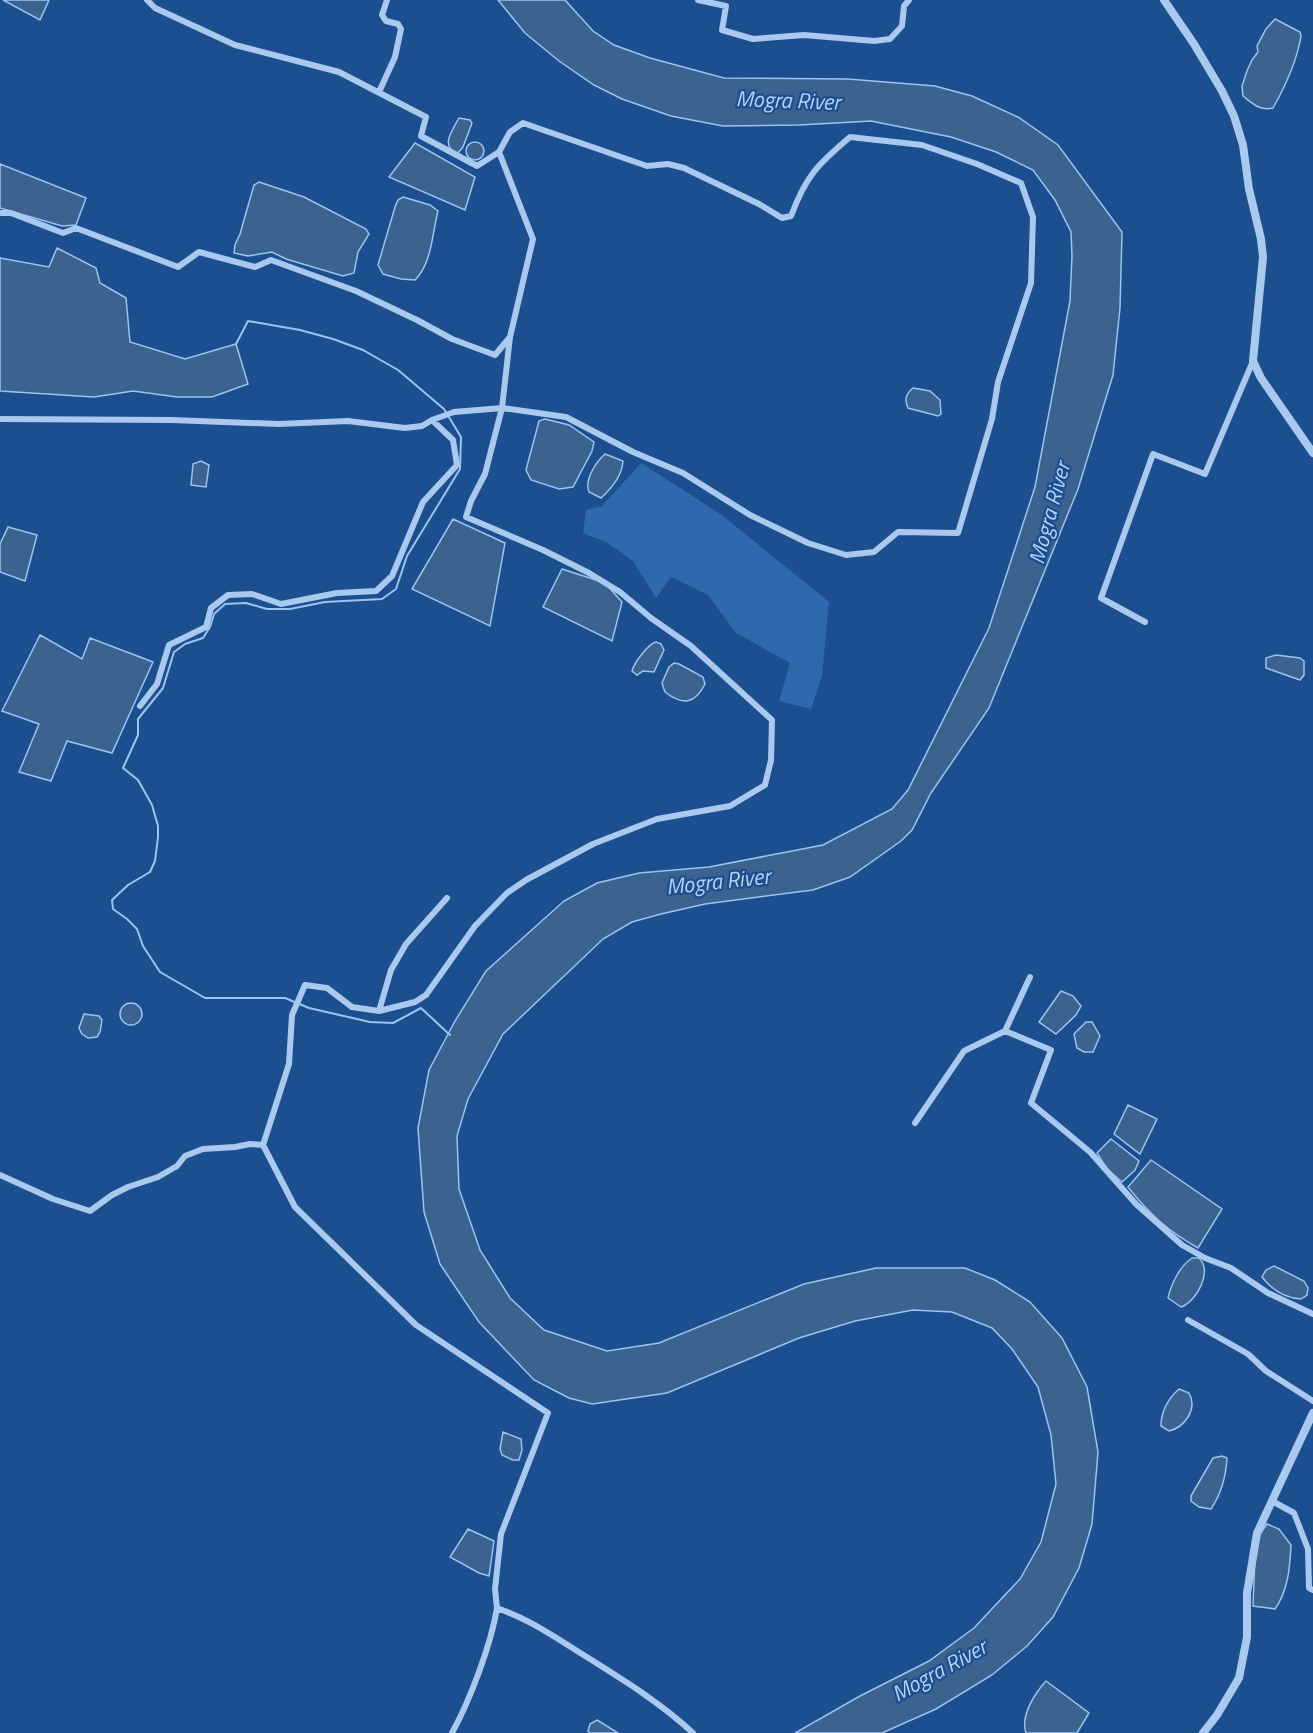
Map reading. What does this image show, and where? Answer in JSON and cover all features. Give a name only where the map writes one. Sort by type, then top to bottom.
[{"type":"street","points":[[0,419],[171,420],[279,424],[348,421],[405,428],[422,426],[454,412],[502,408],[566,417],[633,452],[683,472],[750,515],[808,543],[846,555],[874,552],[898,532],[958,533],[992,419],[998,382],[1031,283],[1033,217],[1022,183],[922,145],[850,136],[818,164],[801,189],[791,216],[782,218],[684,168],[668,164],[647,165],[523,123],[510,132],[499,152],[477,166],[421,136],[426,117],[379,92],[339,72],[235,45],[155,8],[147,0]]},
{"type":"street","points":[[379,92],[395,57],[401,29],[398,24],[386,21],[382,15],[387,0]]},
{"type":"street","points":[[698,0],[726,6],[722,30],[753,39],[804,35],[874,41],[890,39],[902,26],[904,6],[909,0]]},
{"type":"street","points":[[1145,622],[1101,598],[1153,454],[1205,474],[1253,362],[1263,257],[1261,239],[1248,189],[1243,145],[1230,106],[1194,44],[1164,0]]},
{"type":"street","points":[[452,1733],[467,1701],[494,1625],[501,1534],[548,1413],[416,1324],[295,1207],[263,1145],[289,1064],[292,1015],[305,985],[327,988],[352,1007],[379,1011],[415,1002],[426,995],[475,926],[507,893],[526,880],[593,844],[657,819],[730,806],[765,784],[771,760],[772,720],[691,646],[651,618],[620,592],[588,573],[543,550],[466,517],[471,501],[485,474],[502,408],[510,337],[533,239],[499,152]]},
{"type":"street","points":[[0,213],[11,213],[63,232],[76,228],[178,267],[199,252],[255,267],[271,260],[356,291],[452,339],[495,356],[510,337]]},
{"type":"street","points":[[1253,362],[1313,453]]},
{"type":"street","points":[[140,706],[157,684],[169,645],[206,627],[211,608],[228,595],[252,594],[281,604],[337,593],[376,591],[392,576],[423,502],[457,465],[453,440],[432,420]]},
{"type":"street","points":[[379,1011],[391,970],[406,944],[447,898]]},
{"type":"street","points":[[915,1123],[964,1051],[1005,1030],[1030,977]]},
{"type":"street","points":[[1005,1030],[1051,1050],[1030,1103],[1090,1152],[1156,1224],[1182,1245],[1205,1258],[1231,1268],[1268,1293],[1313,1314]]},
{"type":"street","points":[[0,1175],[53,1199],[90,1211],[112,1195],[158,1177],[177,1166],[185,1156],[203,1149],[250,1144],[263,1145]]},
{"type":"street","points":[[1188,1320],[1248,1354],[1266,1371],[1313,1401]]},
{"type":"street","points":[[1203,1733],[1218,1715],[1239,1678],[1247,1637],[1247,1593],[1257,1533],[1313,1413]]},
{"type":"street","points":[[1272,1501],[1294,1513],[1308,1549],[1309,1588],[1313,1590]]},
{"type":"street","points":[[497,1608],[525,1618],[603,1666],[641,1691],[693,1733]]},
{"type":"shaded area","points":[[641,463],[722,515],[829,602],[822,676],[811,709],[779,701],[790,663],[736,633],[708,595],[671,577],[656,598],[633,561],[606,542],[583,533],[586,510],[602,506]]},
{"type":"water","points":[[3,0],[49,0],[40,20]]},
{"type":"water","name":"Mogra River","points":[[498,0],[565,0],[593,31],[614,45],[650,58],[724,78],[848,79],[935,86],[972,96],[1018,117],[1058,145],[1122,232],[1120,308],[1113,375],[1078,489],[989,708],[931,793],[912,830],[901,841],[850,877],[813,890],[705,904],[661,914],[632,922],[603,939],[503,1034],[468,1099],[457,1136],[459,1189],[480,1250],[510,1298],[544,1330],[607,1351],[659,1343],[804,1284],[876,1268],[965,1268],[995,1280],[1030,1302],[1062,1338],[1087,1387],[1098,1452],[1092,1524],[1079,1568],[1053,1617],[1027,1646],[992,1675],[936,1709],[882,1733],[795,1733],[860,1696],[929,1661],[974,1628],[1020,1579],[1041,1542],[1056,1484],[1051,1435],[1038,1387],[1012,1349],[992,1328],[952,1312],[913,1310],[855,1321],[799,1338],[667,1393],[592,1404],[569,1398],[534,1380],[479,1322],[440,1264],[424,1212],[418,1128],[429,1070],[455,1021],[486,971],[564,901],[597,883],[639,873],[709,867],[823,845],[892,809],[908,790],[989,628],[1035,487],[1070,301],[1071,232],[1055,200],[1033,170],[996,152],[951,137],[871,121],[723,126],[671,116],[622,99],[594,85],[559,61],[525,33]]},
{"type":"water","points":[[1275,19],[1300,32],[1301,36],[1294,64],[1282,91],[1273,108],[1264,109],[1243,96],[1242,86],[1252,60],[1258,52],[1257,46],[1266,29]]},
{"type":"water","points":[[459,118],[470,120],[472,123],[463,147],[458,153],[452,151],[448,143]]},
{"type":"water","points":[[475,142],[481,145],[484,151],[481,157],[475,160],[469,157],[466,151],[469,145]]},
{"type":"water","points":[[415,143],[475,177],[465,210],[389,177]]},
{"type":"water","points":[[0,164],[86,198],[76,225],[62,226],[0,208]]},
{"type":"water","points":[[259,182],[304,197],[366,229],[369,234],[358,252],[354,273],[343,276],[286,259],[272,252],[248,256],[234,253],[254,185]]},
{"type":"water","points":[[403,197],[430,205],[438,211],[428,257],[415,280],[383,274],[378,265],[395,207],[398,200]]},
{"type":"water","points":[[57,248],[96,268],[100,283],[126,298],[130,342],[185,359],[236,344],[248,384],[212,397],[177,397],[133,391],[94,397],[0,391],[0,258],[49,267]]},
{"type":"water","points":[[913,388],[930,391],[940,400],[941,414],[938,416],[908,408],[906,397]]},
{"type":"water","points":[[545,419],[569,425],[594,442],[592,451],[573,487],[559,489],[531,480],[526,470],[539,421]]},
{"type":"water","points":[[605,454],[623,461],[621,472],[609,491],[601,498],[589,492],[588,482],[595,466]]},
{"type":"water","points":[[201,461],[209,465],[206,487],[191,485],[193,464]]},
{"type":"water","points":[[453,519],[505,543],[490,626],[412,589]]},
{"type":"water","points":[[8,527],[37,535],[25,581],[0,572],[0,544]]},
{"type":"water","points":[[562,569],[605,583],[622,602],[612,641],[543,607]]},
{"type":"water","points":[[40,635],[82,659],[90,638],[153,662],[112,753],[67,741],[51,781],[19,772],[39,724],[2,711]]},
{"type":"water","points":[[656,642],[661,644],[664,650],[654,672],[643,671],[637,675],[632,671],[635,663],[645,650]]},
{"type":"water","points":[[1276,655],[1300,658],[1304,661],[1304,675],[1300,680],[1266,668],[1266,658]]},
{"type":"water","points":[[674,663],[703,677],[705,684],[693,699],[683,701],[665,692],[662,683],[669,667]]},
{"type":"water","points":[[1061,991],[1073,996],[1081,1006],[1076,1015],[1056,1034],[1039,1022]]},
{"type":"water","points":[[131,1003],[139,1006],[142,1014],[139,1022],[131,1025],[123,1022],[120,1014],[123,1006]]},
{"type":"water","points":[[84,1014],[99,1016],[102,1020],[97,1037],[88,1038],[82,1034],[79,1028]]},
{"type":"water","points":[[1086,1022],[1092,1022],[1100,1036],[1093,1052],[1084,1052],[1077,1048],[1074,1034]]},
{"type":"water","points":[[1128,1105],[1157,1119],[1140,1154],[1114,1134]]},
{"type":"water","points":[[1111,1139],[1139,1161],[1135,1170],[1122,1182],[1107,1169],[1097,1153]]},
{"type":"water","points":[[1151,1160],[1222,1209],[1198,1248],[1160,1221],[1128,1187]]},
{"type":"water","points":[[1192,1258],[1199,1258],[1203,1264],[1204,1278],[1193,1299],[1181,1307],[1168,1298],[1177,1276]]},
{"type":"water","points":[[1274,1266],[1304,1281],[1308,1288],[1307,1295],[1301,1299],[1289,1297],[1270,1286],[1262,1277],[1266,1270]]},
{"type":"water","points":[[1179,1389],[1189,1393],[1191,1411],[1180,1426],[1169,1431],[1161,1426],[1162,1415],[1168,1401]]},
{"type":"water","points":[[503,1432],[521,1439],[522,1450],[519,1460],[502,1455],[500,1449]]},
{"type":"water","points":[[1222,1456],[1227,1458],[1218,1497],[1211,1509],[1199,1507],[1191,1501],[1191,1496],[1213,1458]]},
{"type":"water","points":[[1267,1524],[1279,1529],[1291,1545],[1286,1587],[1275,1609],[1253,1606],[1258,1537]]},
{"type":"water","points":[[468,1529],[494,1541],[489,1576],[450,1557]]},
{"type":"water","points":[[1046,1681],[1089,1713],[1077,1733],[1026,1733],[1027,1712],[1033,1698]]},
{"type":"water","points":[[597,1720],[618,1733],[590,1733],[588,1731],[590,1724]]},
{"type":"waterway","points":[[236,344],[248,321],[300,330],[363,350],[398,370],[444,409],[461,437],[460,469],[407,556],[396,589],[382,599],[325,602],[290,609],[267,609],[246,603],[225,604],[214,614],[203,638],[185,644],[174,652],[163,688],[138,719],[138,735],[123,768],[138,780],[152,805],[158,826],[155,861],[150,872],[128,885],[112,900],[113,909],[137,929],[143,946],[160,972],[205,998],[285,998],[309,1008],[370,1022],[393,1023],[421,1008],[450,1035]]}]
